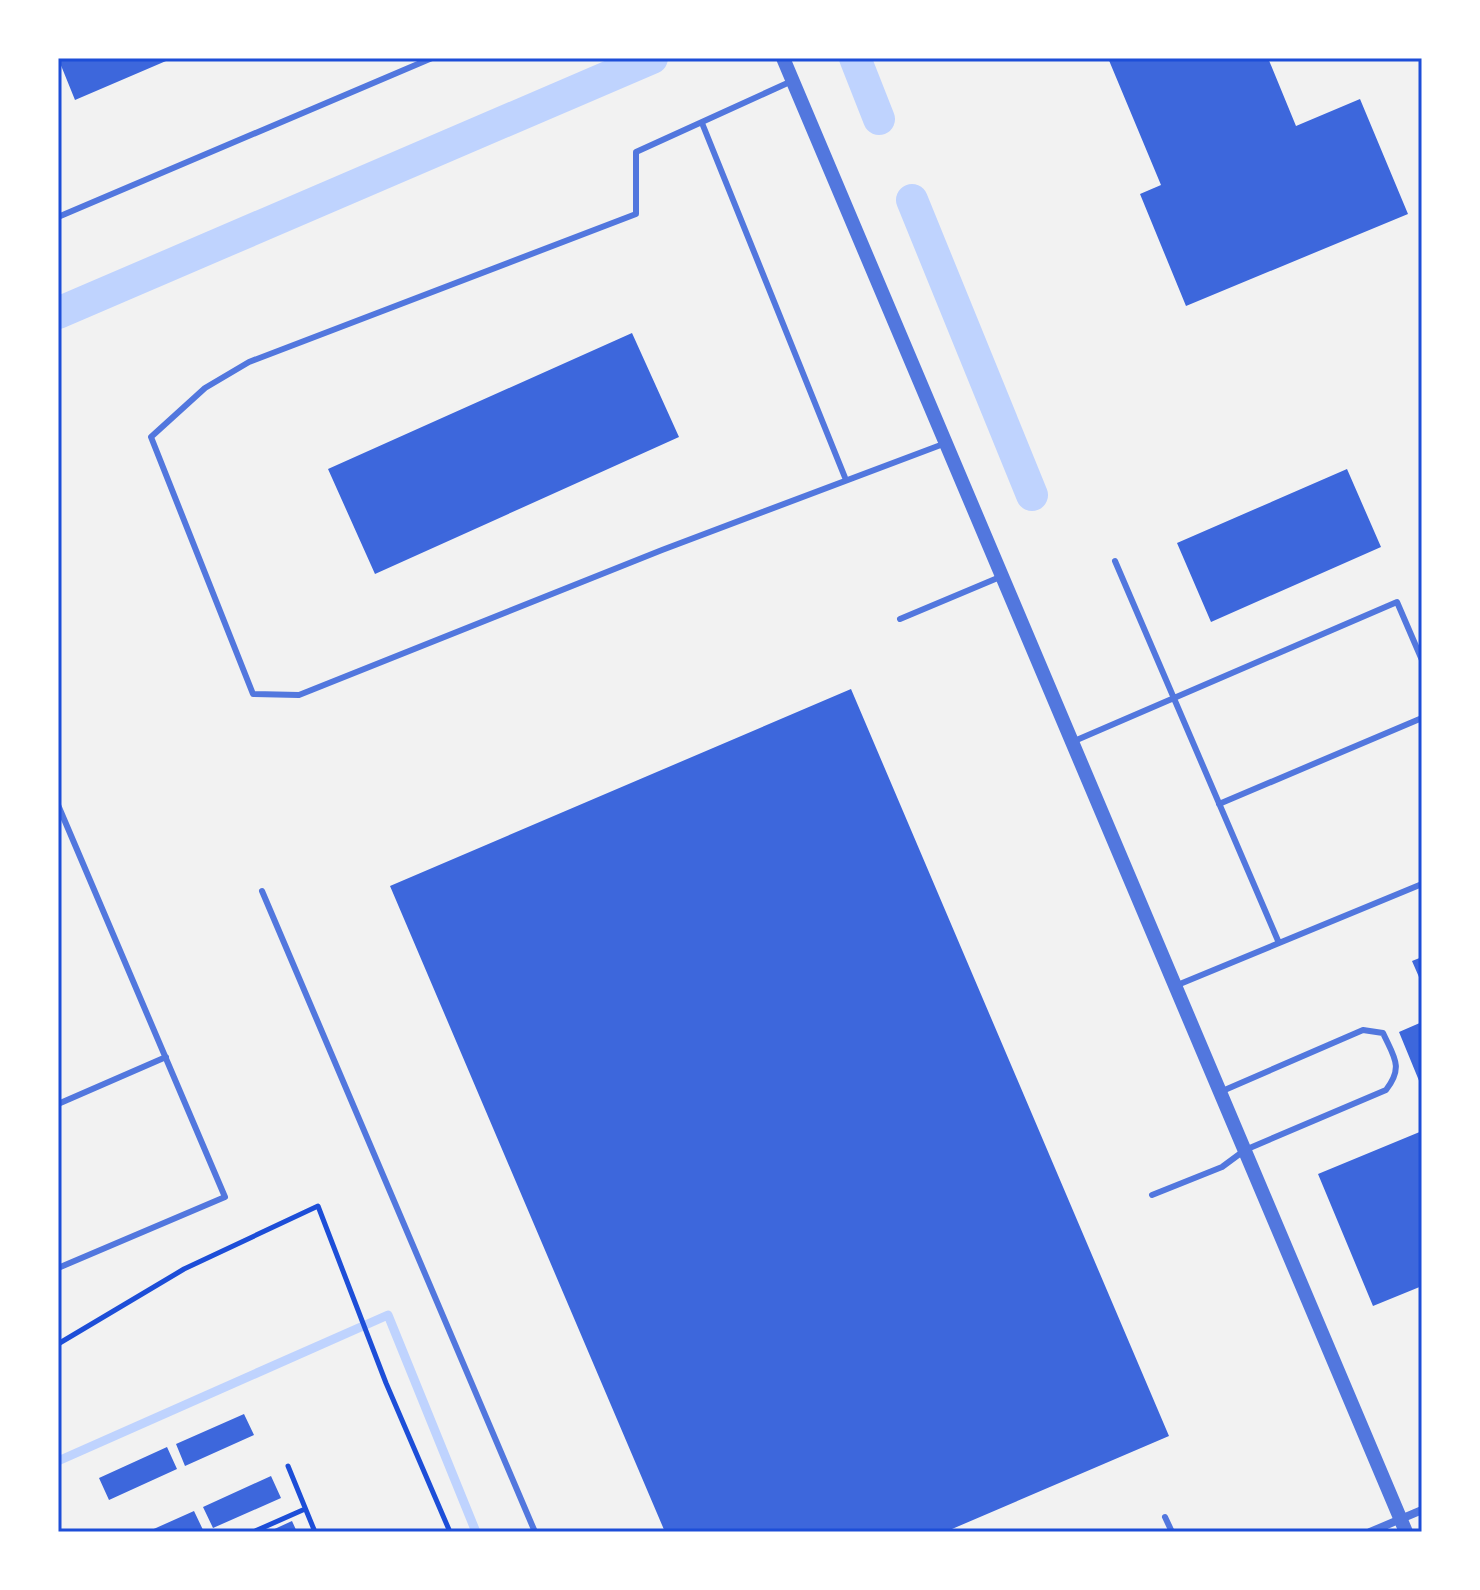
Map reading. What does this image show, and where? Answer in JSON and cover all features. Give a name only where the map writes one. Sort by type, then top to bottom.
[{"type":"street","points":[[783,58],[1403,1525]]},
{"type":"street","points":[[1370,1532],[1403,1525],[1422,1510]]},
{"type":"lane","points":[[58,217],[432,58]]},
{"type":"lane","points":[[792,81],[636,152],[636,214],[249,362],[205,388],[151,437],[253,694],[299,695],[662,550],[946,443]]},
{"type":"lane","points":[[702,123],[846,480]]},
{"type":"lane","points":[[1115,561],[1279,943]]},
{"type":"lane","points":[[900,619],[1002,576]]},
{"type":"lane","points":[[1072,742],[1397,602],[1422,660]]},
{"type":"lane","points":[[1219,804],[1422,718]]},
{"type":"lane","points":[[58,805],[225,1197],[58,1268]]},
{"type":"lane","points":[[1175,986],[1422,884]]},
{"type":"lane","points":[[262,891],[535,1532]]},
{"type":"lane","points":[[1152,1195],[1222,1167],[1245,1150],[1386,1090],[1396,1077],[1397,1064],[1383,1033],[1363,1030],[1220,1092]]},
{"type":"lane","points":[[58,1104],[166,1057]]},
{"type":"lane","points":[[1165,1517],[1172,1532]]},
{"type":"path","points":[[58,1344],[184,1269],[318,1206],[386,1383],[450,1532]]},
{"type":"path","points":[[288,1466],[315,1532]]},
{"type":"path","points":[[253,1532],[305,1509]]},
{"type":"building","points":[[58,58],[173,58],[75,100]]},
{"type":"building","points":[[1108,58],[1268,58],[1296,126],[1360,99],[1408,214],[1186,306],[1140,194],[1161,185]]},
{"type":"building","points":[[632,333],[679,437],[375,574],[328,469]]},
{"type":"building","points":[[1347,469],[1381,547],[1211,622],[1177,543]]},
{"type":"building","points":[[851,689],[1169,1436],[945,1532],[665,1532],[390,886]]},
{"type":"building","points":[[1422,957],[1422,984],[1412,961]]},
{"type":"building","points":[[1422,1022],[1422,1088],[1399,1032]]},
{"type":"building","points":[[1422,1131],[1422,1286],[1373,1306],[1318,1174]]},
{"type":"building","points":[[244,1414],[254,1435],[185,1466],[176,1444]]},
{"type":"building","points":[[167,1447],[177,1469],[109,1500],[99,1478]]},
{"type":"building","points":[[271,1476],[281,1498],[213,1528],[203,1507]]},
{"type":"building","points":[[194,1511],[204,1532],[147,1532]]},
{"type":"building","points":[[292,1521],[297,1532],[268,1532]]},
{"type":"waterway","points":[[58,313],[652,58]]},
{"type":"waterway","points":[[855,58],[879,119]]},
{"type":"waterway","points":[[912,200],[1032,495]]},
{"type":"waterway","points":[[58,1461],[388,1315],[476,1532]]}]
